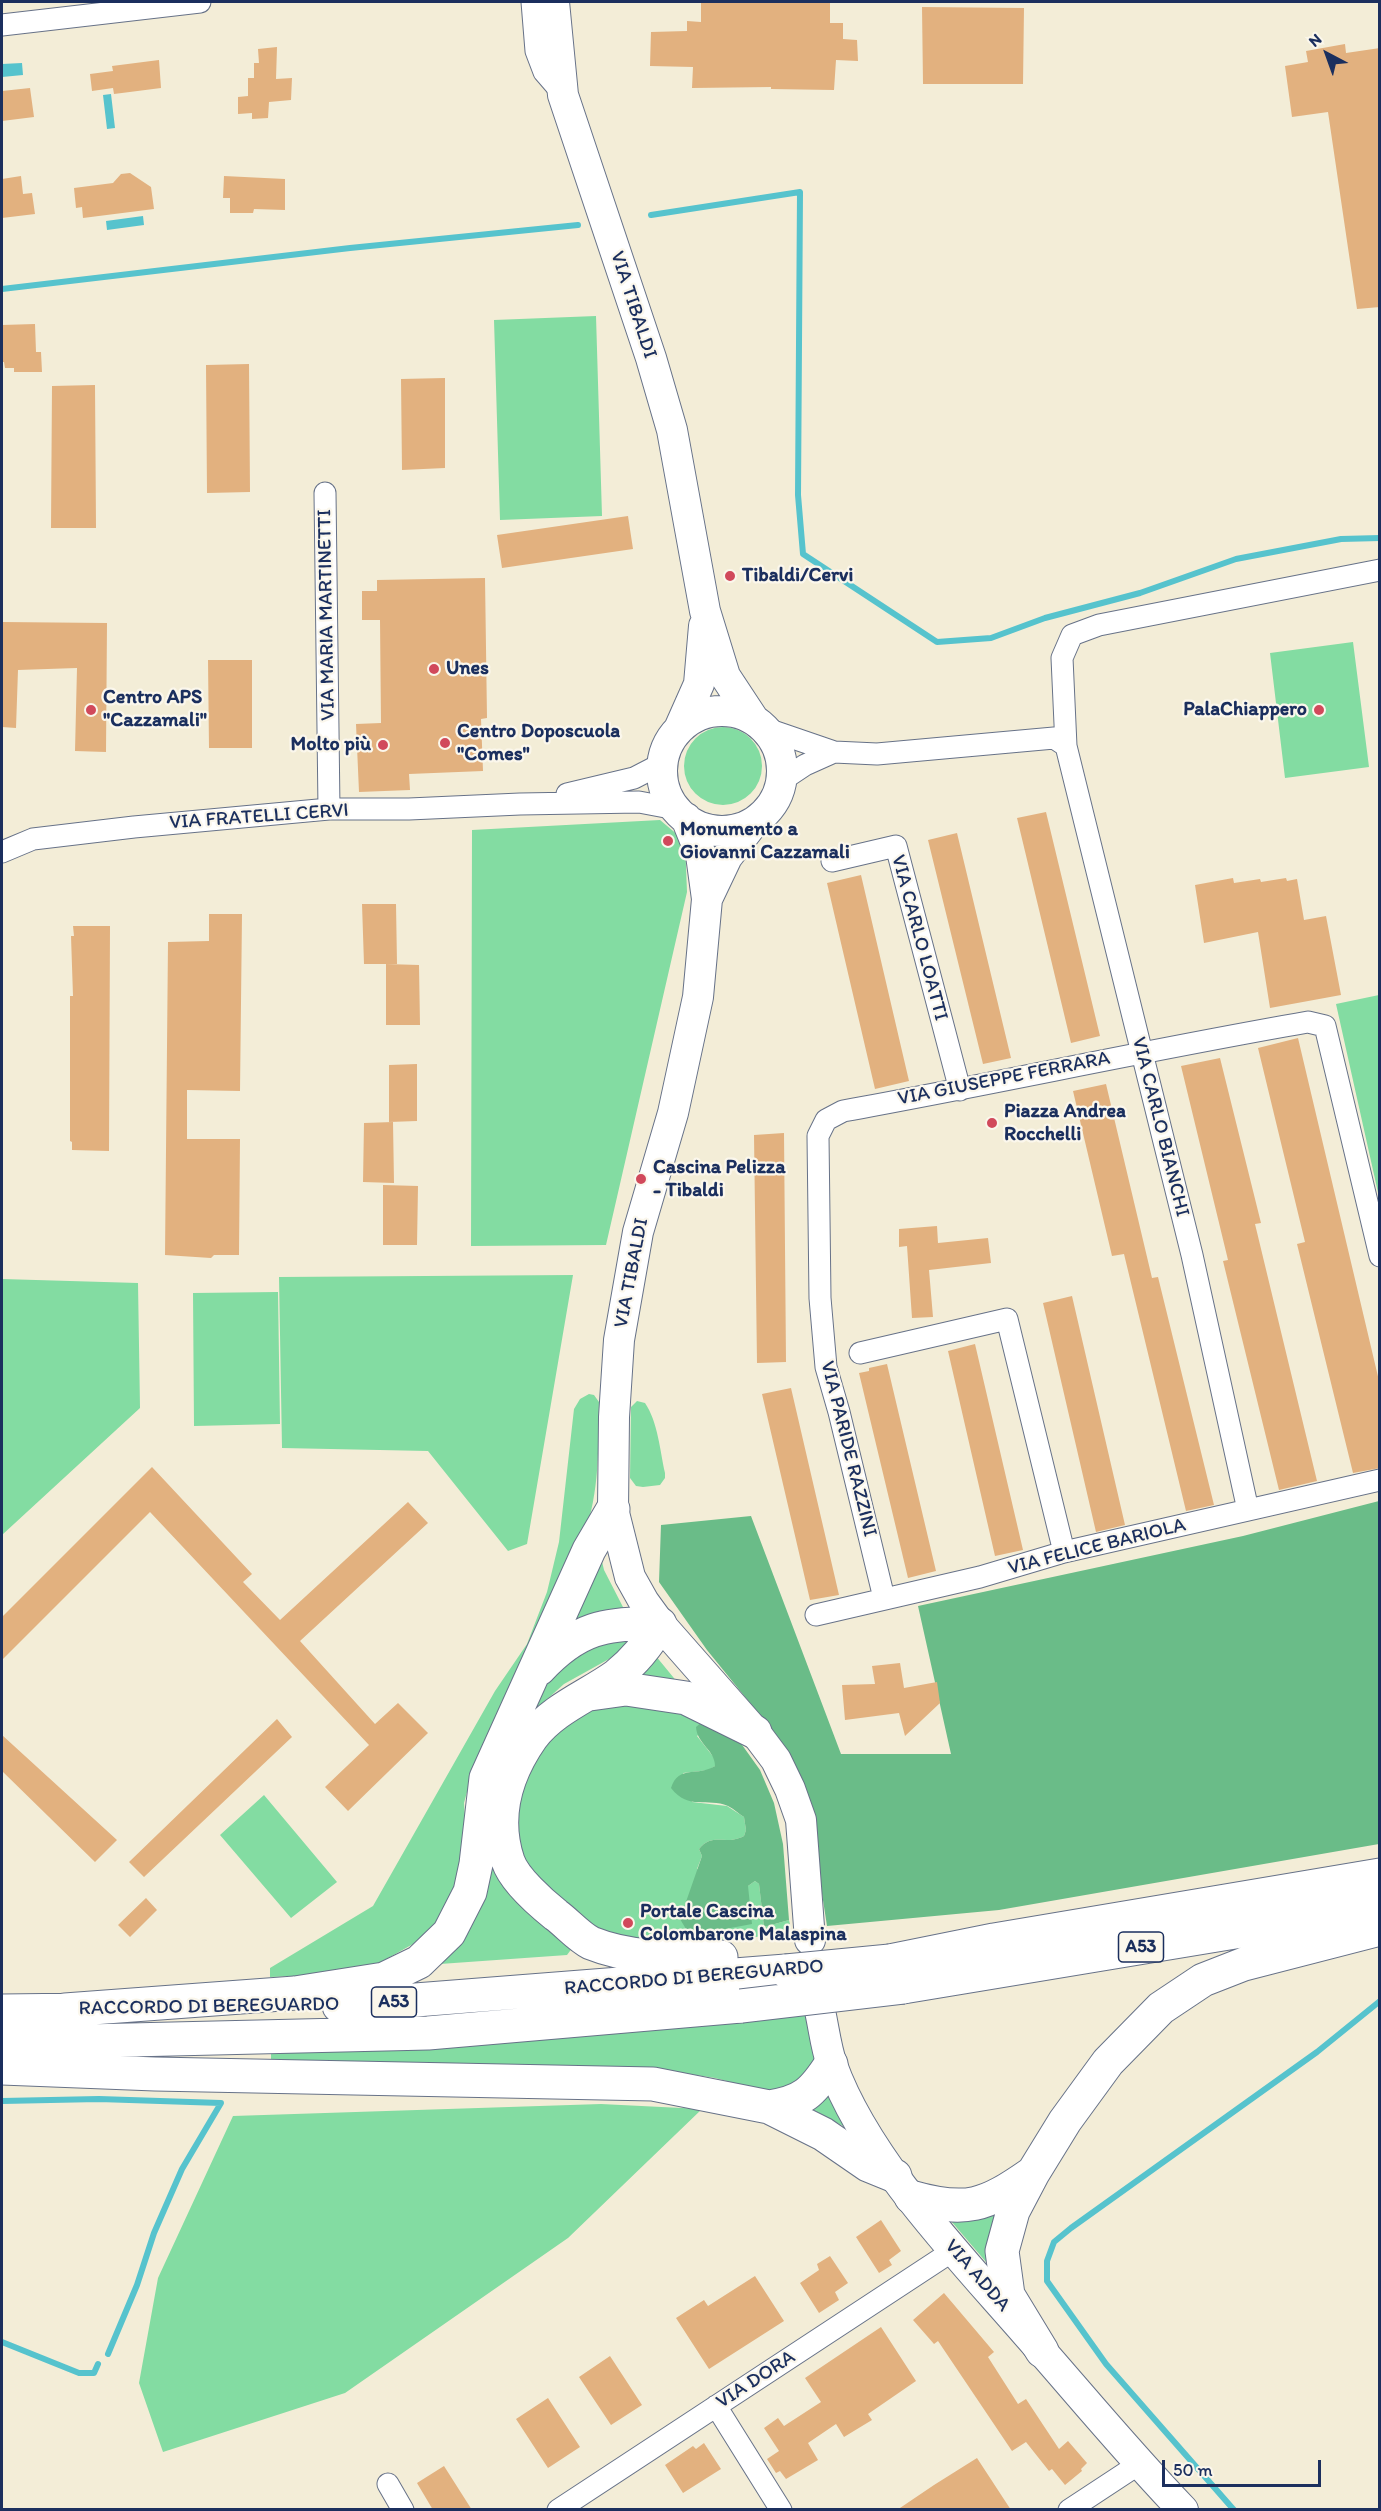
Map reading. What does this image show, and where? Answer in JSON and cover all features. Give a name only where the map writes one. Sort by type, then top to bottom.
[{"type":"highway","points":[[65,2010],[295,1993],[384,1979],[419,1962],[449,1933],[470,1892],[476,1864],[486,1778],[529,1679],[590,1550],[613,1509]]},
{"type":"highway","points":[[529,1679],[570,1641],[595,1629],[624,1623],[660,1624],[648,1646],[633,1661],[615,1676],[557,1713],[534,1736],[510,1772],[500,1815],[508,1862],[534,1897],[589,1942],[638,1957],[793,1956]]},
{"type":"highway","points":[[585,1695],[626,1689],[686,1698],[754,1732]]},
{"type":"highway","name":"RACCORDO DI BEREGUARDO","points":[[2,2043],[428,2033],[741,2006],[994,1940],[1380,1875]]},
{"type":"highway","name":"RACCORDO DI BEREGUARDO","points":[[2,2011],[241,2011],[300,2008],[793,1956],[893,1965],[1380,1908]]},
{"type":"highway","points":[[1042,2350],[1008,2295],[1002,2251],[1013,2211],[1033,2173],[1065,2121],[1108,2062],[1161,2008],[1203,1980],[1244,1964],[1380,1929]]},
{"type":"highway","points":[[769,2107],[792,2104],[808,2093],[831,2064]]},
{"type":"highway","points":[[2,2068],[166,2074],[653,2084],[769,2107],[823,2134],[903,2187],[939,2205],[973,2206],[1004,2193],[1033,2173]]},
{"type":"street","points":[[2,25],[200,2]]},
{"type":"street","points":[[531,2],[536,51],[544,72],[563,95]]},
{"type":"street","name":"VIA TIBALDI","points":[[554,2],[563,95],[651,358],[672,430],[705,611],[725,676],[759,724]]},
{"type":"street","name":"VIA MARIA MARTINETTI","points":[[325,493],[330,809]]},
{"type":"street","name":"VIA CARLO BIANCHI","points":[[1248,1510],[1192,1255],[1066,746],[1062,658],[1072,635],[1099,625],[1380,570]]},
{"type":"street","name":"VIA TIBALDI","points":[[679,729],[699,684],[705,611]]},
{"type":"street","points":[[759,724],[771,736],[781,758],[781,781],[772,804],[753,822],[731,830],[707,829],[681,814],[664,787],[663,763],[668,744],[679,729],[696,717],[715,711],[735,712],[759,724],[834,753],[876,754],[1054,738],[1066,746]]},
{"type":"street","points":[[781,781],[805,765],[834,753]]},
{"type":"street","name":"VIA FRATELLI CERVI","points":[[520,804],[595,789],[634,778],[663,763]]},
{"type":"street","name":"VIA FRATELLI CERVI","points":[[2,852],[33,839],[330,809],[410,810],[520,804],[639,802],[681,814]]},
{"type":"street","name":"VIA TIBALDI","points":[[681,814],[701,855],[707,899],[698,997],[673,1113],[638,1232],[619,1340],[614,1417],[613,1509],[630,1577],[660,1624],[754,1732]]},
{"type":"street","name":"VIA TIBALDI","points":[[707,899],[727,857],[753,822]]},
{"type":"street","name":"VIA CARLO LOATTI","points":[[832,861],[896,846],[960,1090]]},
{"type":"street","name":"VIA GIUSEPPE FERRARA","points":[[826,1120],[843,1111],[960,1090],[1140,1052],[1308,1022],[1325,1026],[1380,1256]]},
{"type":"street","name":"VIA PARIDE RAZZINI","points":[[826,1120],[818,1136],[820,1298],[826,1367],[840,1412],[884,1598]]},
{"type":"street","points":[[860,1353],[1007,1319],[1064,1552]]},
{"type":"street","name":"VIA FELICE BARIOLA","points":[[816,1615],[980,1577],[1064,1552],[1380,1480]]},
{"type":"street","points":[[754,1732],[776,1761],[790,1789],[801,1820],[793,1956]]},
{"type":"street","name":"VIA ADDA","points":[[820,2011],[831,2064],[870,2139],[903,2187],[954,2250],[1139,2464],[1183,2510]]},
{"type":"street","name":"VIA DORA","points":[[558,2510],[954,2250]]},
{"type":"street","points":[[717,2406],[781,2510]]},
{"type":"street","points":[[1069,2510],[1139,2464]]},
{"type":"street","points":[[388,2484],[403,2510]]},
{"type":"green space","points":[[596,316],[602,516],[500,520],[494,320]]},
{"type":"green space","name":"PalaChiappero","points":[[1353,642],[1369,767],[1285,778],[1270,653]]},
{"type":"green space","points":[[723,727],[738,730],[751,738],[759,751],[762,766],[759,781],[751,794],[738,802],[723,805],[708,802],[695,794],[687,781],[684,766],[687,751],[695,738],[708,730]]},
{"type":"green space","points":[[660,820],[685,841],[687,892],[606,1245],[471,1246],[472,830]]},
{"type":"green space","points":[[1380,995],[1379,1197],[1336,1004]]},
{"type":"green space","points":[[573,1275],[527,1544],[508,1551],[428,1451],[282,1448],[279,1277]]},
{"type":"green space","points":[[2,1279],[138,1283],[140,1408],[2,1535]]},
{"type":"green space","points":[[278,1292],[280,1424],[194,1426],[193,1293]]},
{"type":"green space","points":[[589,1394],[594,1395],[599,1402],[596,1486],[589,1519],[584,1537],[473,1770],[464,1803],[466,1830],[457,1892],[437,1923],[413,1944],[367,1970],[325,1975],[270,1977],[270,1968],[373,1906],[495,1691],[527,1644],[547,1592],[559,1542],[574,1409],[580,1399]]},
{"type":"green space","points":[[637,1401],[645,1403],[656,1428],[665,1473],[665,1478],[660,1485],[636,1486],[630,1478],[631,1407]]},
{"type":"green space","points":[[1379,1501],[1379,1844],[999,1910],[827,1926],[806,1790],[767,1724],[707,1650],[659,1582],[661,1525],[751,1516],[841,1754],[951,1754],[918,1606],[1243,1536]]},
{"type":"green space","points":[[600,1553],[604,1570],[624,1609],[573,1624]]},
{"type":"green space","points":[[634,1633],[627,1649],[564,1684],[524,1720],[532,1690],[572,1653]]},
{"type":"green space","points":[[655,1655],[678,1683],[621,1678]]},
{"type":"green space","points":[[611,1700],[717,1720],[697,1736],[715,1759],[715,1766],[709,1770],[683,1773],[692,1802],[727,1806],[744,1817],[746,1830],[744,1836],[737,1839],[714,1840],[704,1844],[699,1849],[702,1856],[697,1869],[748,1886],[755,1881],[759,1884],[764,1927],[789,1920],[791,1929],[752,1938],[647,1949],[622,1943],[562,1909],[520,1857],[512,1803],[543,1735]]},
{"type":"green space","points":[[703,1721],[740,1742],[760,1770],[774,1803],[783,1844],[789,1920],[764,1927],[759,1884],[755,1881],[748,1886],[752,1924],[693,1935],[680,1919],[702,1856],[699,1849],[709,1841],[737,1839],[744,1836],[746,1830],[744,1817],[730,1807],[691,1801],[678,1795],[671,1788],[674,1781],[684,1773],[702,1771],[715,1766],[712,1756],[697,1733],[696,1727]]},
{"type":"green space","points":[[264,1795],[337,1882],[291,1918],[220,1835]]},
{"type":"green space","points":[[489,1859],[573,1947],[567,1955],[440,1964]]},
{"type":"green space","points":[[806,2008],[818,2064],[808,2074],[783,2090],[765,2091],[715,2078],[657,2069],[271,2062],[271,2053]]},
{"type":"green space","points":[[826,2089],[844,2125],[843,2126],[808,2107]]},
{"type":"green space","points":[[601,2104],[702,2109],[568,2238],[345,2393],[163,2452],[139,2383],[158,2278],[233,2116]]},
{"type":"green space","points":[[996,2208],[989,2262],[986,2262],[951,2221]]},
{"type":"water","points":[[22,63],[23,75],[2,77],[2,64]]},
{"type":"water","points":[[111,94],[115,128],[107,129],[103,95]]},
{"type":"water","points":[[143,216],[144,225],[107,230],[106,221]]},
{"type":"building","points":[[701,2],[830,2],[830,23],[843,23],[843,39],[857,40],[858,61],[836,60],[834,90],[771,89],[771,87],[692,88],[693,67],[650,66],[651,32],[687,31],[687,21],[701,22]]},
{"type":"building","points":[[922,7],[1024,8],[1023,84],[923,84]]},
{"type":"building","points":[[1345,44],[1346,53],[1380,48],[1380,307],[1357,309],[1328,112],[1292,117],[1285,66],[1308,62],[1306,51]]},
{"type":"building","points":[[277,47],[276,79],[292,78],[291,100],[269,102],[268,118],[252,119],[252,113],[238,114],[238,97],[248,96],[248,78],[254,78],[254,63],[259,63],[258,49]]},
{"type":"building","points":[[159,60],[161,88],[114,94],[113,88],[92,91],[90,74],[113,71],[112,66]]},
{"type":"building","points":[[30,88],[34,117],[2,121],[2,91]]},
{"type":"building","points":[[130,173],[151,187],[154,209],[83,218],[82,207],[76,208],[74,188],[113,183],[121,174]]},
{"type":"building","points":[[21,176],[23,194],[32,193],[35,214],[2,218],[2,179]]},
{"type":"building","points":[[224,176],[285,179],[285,210],[254,209],[253,213],[230,213],[230,198],[223,198]]},
{"type":"building","points":[[35,324],[36,352],[41,352],[42,372],[14,372],[14,368],[5,368],[2,362],[2,325]]},
{"type":"building","points":[[249,364],[250,492],[207,493],[206,365]]},
{"type":"building","points":[[445,378],[445,468],[402,470],[401,379]]},
{"type":"building","points":[[95,385],[96,528],[51,528],[52,386]]},
{"type":"building","points":[[628,516],[633,549],[502,568],[497,535]]},
{"type":"building","name":"Unes","points":[[485,578],[487,718],[481,719],[483,771],[409,774],[410,790],[359,792],[356,724],[381,723],[380,620],[362,620],[362,591],[377,591],[377,580]]},
{"type":"building","name":"Centro APS \"Cazzamali\"","points":[[2,622],[107,623],[106,752],[75,751],[77,668],[18,670],[16,728],[2,727]]},
{"type":"building","points":[[208,660],[252,660],[252,748],[209,748]]},
{"type":"building","points":[[1046,812],[1100,1036],[1071,1043],[1017,818]]},
{"type":"building","points":[[957,833],[1011,1058],[983,1064],[928,840]]},
{"type":"building","points":[[861,875],[909,1081],[875,1089],[827,883]]},
{"type":"building","points":[[1233,878],[1234,883],[1260,879],[1261,882],[1286,878],[1287,881],[1297,879],[1304,920],[1326,916],[1341,995],[1270,1008],[1258,932],[1204,943],[1195,885]]},
{"type":"building","points":[[362,904],[396,904],[397,964],[364,964]]},
{"type":"building","points":[[209,914],[242,914],[240,1091],[187,1090],[187,1139],[240,1139],[239,1255],[214,1255],[211,1258],[165,1255],[168,942],[209,941]]},
{"type":"building","points":[[73,926],[110,926],[109,1151],[72,1150],[70,1141],[70,996],[73,996],[71,936],[74,936]]},
{"type":"building","points":[[386,964],[419,965],[420,1025],[386,1025]]},
{"type":"building","points":[[1298,1038],[1380,1385],[1380,1468],[1353,1473],[1297,1244],[1305,1242],[1258,1048]]},
{"type":"building","points":[[1220,1058],[1261,1223],[1255,1224],[1317,1481],[1279,1490],[1223,1261],[1228,1260],[1181,1066]]},
{"type":"building","points":[[417,1064],[417,1121],[389,1122],[389,1065]]},
{"type":"building","points":[[1106,1084],[1152,1278],[1158,1277],[1214,1505],[1186,1511],[1124,1254],[1112,1256],[1073,1091]]},
{"type":"building","points":[[393,1122],[394,1183],[363,1182],[364,1123]]},
{"type":"building","points":[[784,1133],[786,1362],[757,1363],[754,1135]]},
{"type":"building","points":[[383,1185],[418,1186],[417,1245],[383,1245]]},
{"type":"building","points":[[937,1226],[938,1243],[988,1238],[991,1263],[929,1270],[933,1317],[912,1318],[907,1246],[899,1247],[899,1229]]},
{"type":"building","points":[[1072,1296],[1125,1525],[1096,1532],[1043,1303]]},
{"type":"building","points":[[975,1344],[1023,1550],[995,1556],[948,1351]]},
{"type":"building","points":[[887,1364],[936,1571],[908,1578],[859,1373]]},
{"type":"building","points":[[791,1388],[839,1595],[810,1600],[762,1394]]},
{"type":"building","points":[[152,1467],[252,1574],[243,1582],[280,1620],[408,1502],[428,1523],[300,1641],[375,1724],[398,1703],[428,1733],[348,1811],[325,1787],[369,1745],[150,1512],[2,1660],[2,1617]]},
{"type":"building","points":[[900,1663],[904,1688],[937,1682],[940,1703],[905,1736],[899,1713],[845,1720],[842,1685],[875,1684],[872,1666]]},
{"type":"building","points":[[277,1719],[292,1737],[144,1877],[129,1862]]},
{"type":"building","points":[[2,1735],[117,1840],[95,1862],[2,1771]]},
{"type":"building","points":[[146,1898],[157,1910],[130,1937],[118,1925]]},
{"type":"building","points":[[881,2220],[901,2251],[889,2260],[892,2265],[879,2273],[856,2237]]},
{"type":"building","points":[[830,2256],[848,2283],[835,2292],[839,2300],[819,2313],[800,2283],[819,2270],[817,2264]]},
{"type":"building","points":[[755,2276],[784,2321],[709,2369],[676,2318],[704,2300],[708,2306]]},
{"type":"building","points":[[944,2293],[994,2352],[988,2357],[1018,2404],[1026,2399],[1059,2449],[1068,2441],[1087,2463],[1081,2469],[1082,2471],[1065,2485],[1052,2469],[1049,2471],[1026,2442],[1012,2451],[938,2341],[934,2344],[913,2320]]},
{"type":"building","points":[[881,2327],[916,2381],[868,2414],[872,2420],[844,2437],[836,2424],[808,2443],[818,2460],[786,2479],[780,2471],[776,2473],[767,2459],[779,2451],[764,2428],[778,2418],[784,2426],[821,2402],[805,2378]]},
{"type":"building","points":[[610,2356],[642,2405],[611,2425],[579,2377]]},
{"type":"building","points":[[548,2398],[580,2447],[548,2468],[516,2419]]},
{"type":"building","points":[[704,2443],[721,2469],[683,2493],[665,2465],[693,2446],[696,2449]]},
{"type":"building","points":[[977,2458],[1011,2510],[897,2510],[934,2485]]},
{"type":"building","points":[[444,2466],[472,2510],[433,2510],[417,2483]]},
{"type":"waterway","points":[[651,215],[800,192],[798,495],[803,554],[937,642],[991,638],[1045,618],[1140,593],[1236,559],[1341,539],[1380,538]]},
{"type":"waterway","points":[[2,289],[350,248],[578,225]]},
{"type":"waterway","points":[[1234,2510],[1106,2364],[1047,2281],[1047,2261],[1054,2242],[1071,2228],[1317,2052],[1380,2001]]},
{"type":"waterway","points":[[2,2101],[99,2099],[221,2103],[182,2169],[154,2233],[137,2285],[108,2354]]},
{"type":"waterway","points":[[2,2342],[79,2373],[94,2373],[98,2364]]},
{"type":"place","name":"Tibaldi/Cervi","points":[[730,576]]},
{"type":"place","name":"Unes","points":[[434,669]]},
{"type":"place","name":"Centro APS \"Cazzamali\"","points":[[91,710]]},
{"type":"place","name":"PalaChiappero","points":[[1319,710]]},
{"type":"place","name":"Centro Doposcuola \"Comes\"","points":[[445,743]]},
{"type":"place","name":"Molto più","points":[[383,745]]},
{"type":"place","name":"Monumento a Giovanni Cazzamali","points":[[668,841]]},
{"type":"place","name":"Piazza Andrea Rocchelli","points":[[992,1123]]},
{"type":"place","name":"Cascina Pelizza - Tibaldi","points":[[641,1179]]},
{"type":"place","name":"Portale Cascina Colombarone Malaspina","points":[[628,1923]]}]
